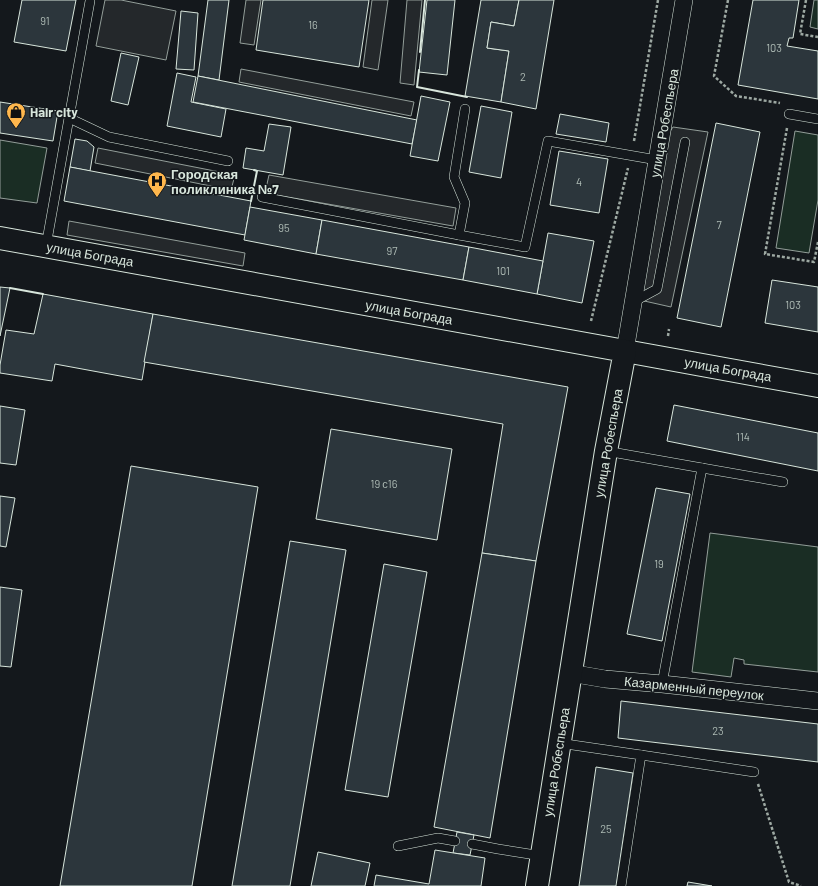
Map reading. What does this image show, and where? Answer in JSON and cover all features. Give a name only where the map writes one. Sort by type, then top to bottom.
[{"type":"main road","name":"улица Бограда","points":[[0,238],[818,386]]},
{"type":"main road","name":"улица Робеспьера","points":[[537,886],[606,451],[625,351]]},
{"type":"street","name":"улица Робеспьера","points":[[625,351],[684,0]]},
{"type":"street","name":"Казарменный переулок","points":[[570,673],[605,679],[818,701]]},
{"type":"lane","points":[[46,246],[90,1]]},
{"type":"lane","points":[[459,235],[465,203],[454,177],[466,109]]},
{"type":"lane","points":[[789,114],[818,119]]},
{"type":"lane","points":[[69,118],[109,137],[228,161]]},
{"type":"lane","points":[[262,197],[525,248],[548,141],[658,160]]},
{"type":"lane","points":[[634,302],[656,289],[685,142]]},
{"type":"lane","points":[[606,451],[783,482]]},
{"type":"lane","points":[[662,684],[702,468]]},
{"type":"lane","points":[[560,743],[754,772]]},
{"type":"lane","points":[[621,886],[641,755]]},
{"type":"lane","points":[[398,846],[438,838],[455,841]]},
{"type":"lane","points":[[472,844],[542,856]]},
{"type":"path","points":[[728,0],[714,76],[736,96],[781,103]]},
{"type":"path","points":[[806,0],[800,34],[818,37]]},
{"type":"path","points":[[789,114],[765,254],[814,262],[818,242]]},
{"type":"path","points":[[668,336],[669,329]]},
{"type":"path","points":[[754,772],[789,882],[801,886]]},
{"type":"green space","points":[[814,0],[818,0],[818,29],[810,27]]},
{"type":"green space","points":[[795,131],[818,135],[818,200],[809,253],[776,248]]},
{"type":"green space","points":[[0,140],[47,148],[37,203],[0,198]]},
{"type":"green space","points":[[710,533],[818,547],[818,672],[744,664],[744,660],[734,658],[731,677],[692,672]]},
{"type":"shaded area","points":[[105,0],[121,0],[176,11],[166,60],[96,46]]},
{"type":"shaded area","points":[[246,0],[261,0],[254,45],[240,43]]},
{"type":"shaded area","points":[[372,0],[388,0],[378,70],[363,67]]},
{"type":"shaded area","points":[[407,0],[422,0],[414,85],[400,83]]},
{"type":"shaded area","points":[[241,69],[414,102],[411,116],[239,82]]},
{"type":"shaded area","points":[[673,127],[708,132],[671,307],[631,298],[665,139]]},
{"type":"shaded area","points":[[98,148],[235,175],[231,190],[95,163]]},
{"type":"shaded area","points":[[269,175],[456,208],[453,226],[265,193]]},
{"type":"shaded area","points":[[69,221],[245,253],[243,266],[67,235]]},
{"type":"building","points":[[22,0],[76,0],[66,51],[14,42]]},
{"type":"building","points":[[208,0],[229,0],[219,80],[198,76]]},
{"type":"building","points":[[263,0],[369,0],[359,67],[256,50]]},
{"type":"building","points":[[427,0],[455,0],[447,75],[419,72]]},
{"type":"building","points":[[481,0],[519,0],[514,26],[491,22],[487,48],[509,51],[501,102],[465,96]]},
{"type":"building","points":[[519,0],[554,0],[536,109],[501,102],[509,51],[487,48],[491,22],[514,26]]},
{"type":"building","points":[[753,0],[799,0],[793,38],[789,38],[787,46],[818,51],[818,99],[738,85]]},
{"type":"building","points":[[181,11],[198,13],[194,70],[176,69]]},
{"type":"building","points":[[121,53],[139,57],[128,105],[111,101]]},
{"type":"building","points":[[177,73],[196,77],[191,102],[226,109],[221,137],[167,126]]},
{"type":"building","points":[[198,76],[417,120],[412,144],[193,102]]},
{"type":"building","points":[[421,96],[450,102],[438,161],[410,156]]},
{"type":"building","points":[[0,102],[58,111],[53,141],[0,133]]},
{"type":"building","points":[[481,106],[512,112],[501,178],[469,172]]},
{"type":"building","points":[[560,114],[609,123],[606,142],[556,134]]},
{"type":"building","points":[[716,123],[760,132],[721,327],[677,318]]},
{"type":"building","points":[[269,124],[291,127],[283,175],[243,168],[246,148],[264,151]]},
{"type":"building","points":[[75,139],[87,141],[94,147],[90,171],[70,167]]},
{"type":"building","points":[[559,151],[608,159],[599,213],[550,205]]},
{"type":"building","points":[[70,167],[251,201],[245,235],[64,201]]},
{"type":"building","points":[[250,207],[322,220],[316,254],[244,240]]},
{"type":"building","points":[[322,220],[469,247],[463,280],[316,254]]},
{"type":"building","points":[[548,233],[594,241],[582,303],[537,294]]},
{"type":"building","points":[[469,247],[543,261],[537,294],[463,280]]},
{"type":"building","points":[[772,280],[818,287],[818,332],[765,323]]},
{"type":"building","points":[[0,287],[10,288],[0,336]]},
{"type":"building","points":[[43,294],[153,314],[142,380],[55,364],[52,381],[0,373],[6,330],[34,334]]},
{"type":"building","points":[[153,314],[568,387],[536,561],[482,553],[503,424],[144,362]]},
{"type":"building","points":[[674,405],[818,433],[818,471],[667,441]]},
{"type":"building","points":[[0,406],[25,410],[16,465],[0,463]]},
{"type":"building","points":[[331,429],[452,449],[437,540],[316,519]]},
{"type":"building","points":[[131,466],[258,487],[192,886],[60,886]]},
{"type":"building","points":[[656,488],[690,494],[662,641],[627,634]]},
{"type":"building","points":[[0,496],[15,498],[6,547],[0,546]]},
{"type":"building","points":[[290,541],[346,550],[290,886],[232,886]]},
{"type":"building","points":[[482,553],[536,561],[490,838],[434,827]]},
{"type":"building","points":[[384,564],[427,572],[388,797],[345,790]]},
{"type":"building","points":[[0,587],[22,590],[11,667],[0,666]]},
{"type":"building","points":[[621,701],[818,724],[818,762],[618,738]]},
{"type":"building","points":[[596,767],[633,773],[616,886],[579,886]]},
{"type":"building","points":[[457,832],[474,835],[470,855],[453,853]]},
{"type":"building","points":[[435,850],[485,858],[481,886],[374,886],[376,875],[429,884]]},
{"type":"building","points":[[318,852],[370,863],[365,886],[311,886]]},
{"type":"building","points":[[688,882],[712,886],[687,886]]},
{"type":"wall","points":[[420,52],[425,0]]},
{"type":"wall","points":[[419,70],[417,87],[467,97]]},
{"type":"wall","points":[[251,201],[257,171],[254,170]]},
{"type":"wall","points":[[10,288],[43,294]]},
{"type":"place","name":"Hair city","points":[[16,129]]},
{"type":"place","name":"Городская поликлиника №7","points":[[157,198]]}]
